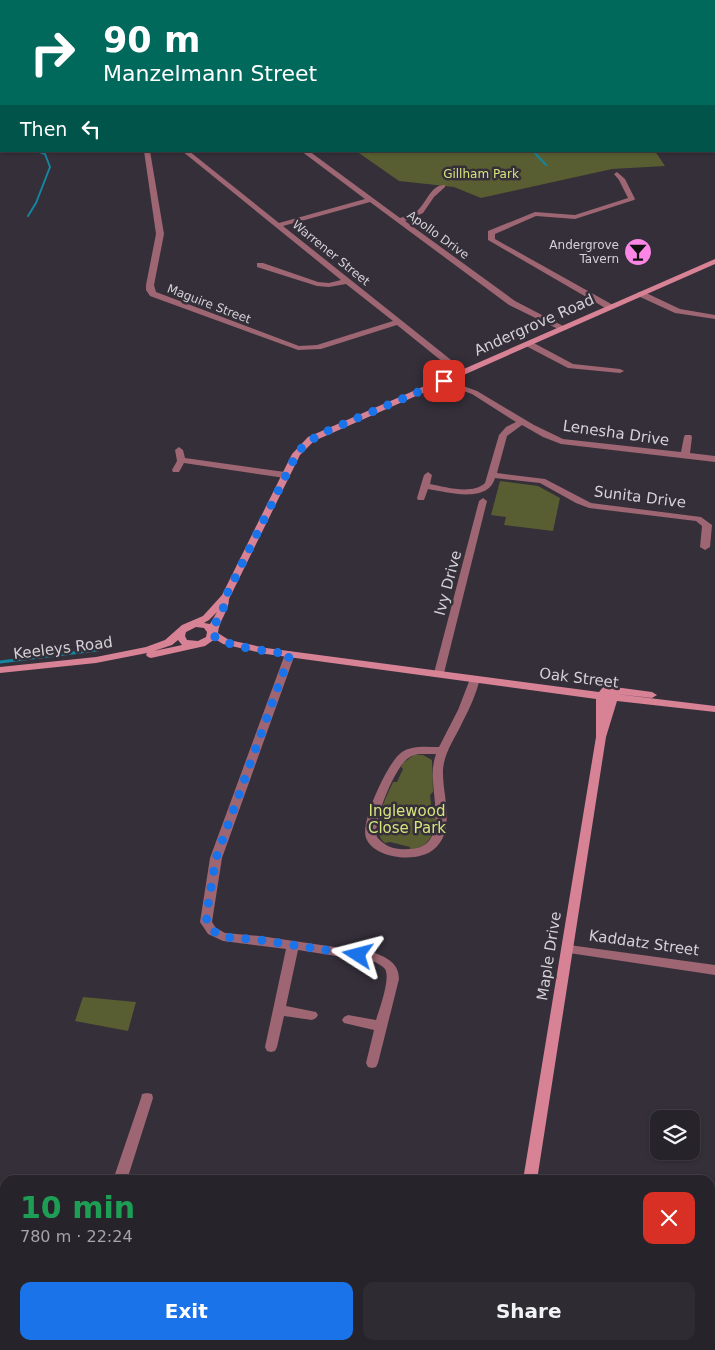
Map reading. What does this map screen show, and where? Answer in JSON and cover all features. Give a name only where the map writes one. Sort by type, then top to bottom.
[{"type":"street","name":"Maguire Street","points":[[149,152],[160,234],[150,285],[150,290],[153,294],[298,348],[318,347],[398,322]]},
{"type":"street","name":"Warrener Street","points":[[186,152],[460,374]]},
{"type":"street","name":"Apollo Drive","points":[[305,152],[512,303],[563,328]]},
{"type":"street","points":[[610,307],[492,240],[490,234],[535,214],[575,216],[632,199],[622,178],[617,174]]},
{"type":"street","points":[[399,221],[421,212],[431,196],[443,186]]},
{"type":"street","points":[[278,225],[370,200]]},
{"type":"street","name":"Andergrove Road","points":[[213,633],[214,623],[222,614],[226,596],[285,474],[298,451],[318,435],[715,261]]},
{"type":"street","points":[[260,265],[317,284],[328,285],[347,281]]},
{"type":"street","points":[[641,294],[678,312],[715,317]]},
{"type":"street","points":[[529,344],[571,366],[620,371]]},
{"type":"street","name":"Lenesha Drive","points":[[460,374],[467,388]]},
{"type":"street","name":"Lenesha Drive","points":[[444,381],[467,388],[546,435],[567,442],[715,459]]},
{"type":"street","points":[[425,486],[478,492],[488,487],[502,435],[508,429],[523,422]]},
{"type":"street","points":[[686,455],[688,437]]},
{"type":"street","points":[[176,470],[181,460],[179,450]]},
{"type":"street","points":[[181,460],[285,474]]},
{"type":"street","points":[[421,498],[428,475]]},
{"type":"street","name":"Sunita Drive","points":[[492,475],[545,482],[579,502],[589,505],[698,519],[707,525],[705,547]]},
{"type":"street","name":"Ivy Drive","points":[[439,673],[483,502]]},
{"type":"street","name":"Andergrove Road","points":[[189,626],[206,618],[226,596]]},
{"type":"street","points":[[203,625],[209,628],[213,633],[210,640],[198,645],[184,642],[180,634],[189,626],[203,625]]},
{"type":"street","name":"Oak Street","points":[[213,633],[223,641],[266,651]]},
{"type":"street","name":"Keeleys Road","points":[[130,655],[162,646],[180,634]]},
{"type":"street","name":"Oak Street","points":[[198,645],[266,651],[715,708]]},
{"type":"street","name":"Keeleys Road","points":[[0,670],[163,653],[198,645]]},
{"type":"street","points":[[290,654],[216,858],[206,917],[210,929],[223,937],[293,945],[377,958],[388,964],[392,971],[392,979],[372,1063]]},
{"type":"street","points":[[441,751],[413,752],[403,756],[398,762],[383,792],[371,826],[372,839],[379,846],[414,854],[426,851],[433,845],[439,833],[441,822],[442,807],[437,780],[441,751],[460,719],[476,677]]},
{"type":"street","name":"Maple Drive","points":[[531,1175],[602,737],[608,722],[607,694]]},
{"type":"street","points":[[271,1047],[293,945]]},
{"type":"street","name":"Kaddatz Street","points":[[569,949],[715,970]]},
{"type":"street","points":[[279,1010],[312,1015]]},
{"type":"street","points":[[348,1020],[380,1026]]},
{"type":"street","points":[[122,1175],[147,1098]]},
{"type":"green space","name":"Gillham Park","points":[[357,152],[656,152],[665,166],[612,169],[481,198],[454,187],[399,181]]},
{"type":"green space","points":[[500,481],[538,486],[560,498],[553,531],[504,525],[506,517],[491,515]]},
{"type":"green space","name":"Inglewood Close Park","points":[[414,755],[423,755],[432,760],[433,792],[430,795],[432,811],[436,814],[433,833],[430,838],[423,845],[410,850],[410,847],[390,842],[385,843],[380,838],[378,823],[386,797],[393,782],[397,782],[403,769],[401,767],[403,763]]},
{"type":"green space","points":[[83,997],[136,1002],[128,1031],[75,1021]]},
{"type":"waterway","points":[[28,216],[36,203],[50,167],[45,154],[40,152]]},
{"type":"waterway","points":[[534,152],[546,165]]},
{"type":"waterway","points":[[0,662],[97,650]]},
{"type":"place","name":"Andergrove Tavern","points":[[638,252]]},
{"type":"route","points":[[358,955],[260,940],[223,937],[214,933],[206,922],[216,858],[290,654],[261,650],[223,641],[214,636],[213,628],[214,623],[222,614],[226,596],[298,451],[318,435],[444,381]]}]
